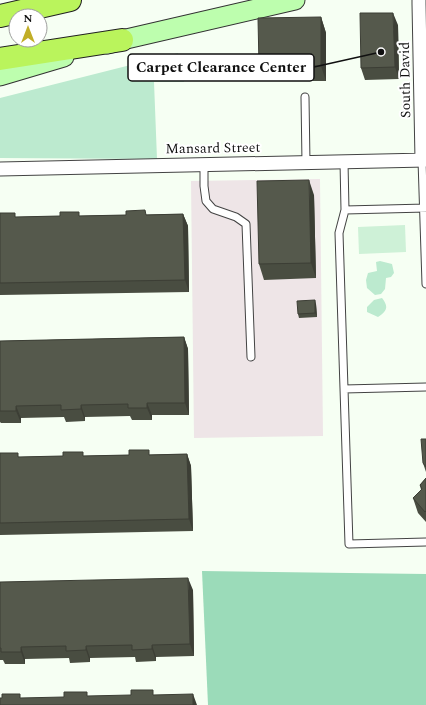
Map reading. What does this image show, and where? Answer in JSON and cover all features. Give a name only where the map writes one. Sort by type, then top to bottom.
[{"type":"highway","points":[[35,8],[70,0]]},
{"type":"highway","points":[[0,59],[122,40]]},
{"type":"main road","points":[[0,76],[122,40],[295,0]]},
{"type":"street","name":"South David","points":[[421,2],[423,39],[424,160]]},
{"type":"street","name":"Mansard Street","points":[[0,169],[424,160]]},
{"type":"lane","points":[[305,97],[306,163]]},
{"type":"lane","points":[[424,160],[426,284]]},
{"type":"lane","points":[[344,162],[345,210],[339,234],[349,544],[426,542]]},
{"type":"lane","points":[[204,164],[206,201],[213,209],[236,217],[246,224],[251,357]]},
{"type":"lane","points":[[345,210],[425,208]]},
{"type":"lane","points":[[344,389],[426,387]]},
{"type":"shaded area","points":[[320,179],[323,436],[194,438],[191,181]]},
{"type":"green space","points":[[178,53],[184,82],[154,82],[157,159],[0,158],[0,98]]},
{"type":"green space","points":[[405,225],[406,252],[359,254],[358,227]]},
{"type":"green space","points":[[380,261],[392,264],[394,273],[391,277],[386,278],[385,289],[381,294],[375,295],[367,288],[366,280],[368,273],[377,271],[376,262]]},
{"type":"green space","points":[[382,298],[386,304],[386,309],[383,313],[378,317],[367,312],[367,307],[374,300]]},
{"type":"green space","points":[[202,571],[426,574],[426,705],[208,705]]},
{"type":"building","points":[[360,13],[393,13],[395,67],[361,68]]},
{"type":"building","points":[[321,17],[321,66],[259,66],[258,18]]},
{"type":"building","points":[[309,180],[311,263],[259,264],[257,181]]},
{"type":"building","points":[[145,210],[146,215],[183,214],[185,280],[0,283],[0,213],[15,213],[15,217],[60,216],[60,212],[79,212],[79,216],[126,215],[126,211]]},
{"type":"building","points":[[315,300],[315,313],[298,314],[297,301]]},
{"type":"building","points":[[184,337],[185,403],[147,403],[147,408],[128,408],[128,404],[81,405],[81,409],[61,410],[61,405],[16,406],[16,411],[0,411],[0,341]]},
{"type":"building","points":[[421,439],[426,439],[426,467],[423,463]]},
{"type":"building","points":[[129,450],[149,450],[149,455],[187,454],[189,519],[0,523],[0,453],[18,453],[18,457],[63,456],[63,452],[83,452],[83,456],[129,455]]},
{"type":"building","points":[[426,478],[425,512],[413,498],[422,489],[420,485]]},
{"type":"building","points":[[188,578],[190,644],[152,645],[152,649],[132,650],[132,645],[86,646],[86,650],[66,651],[66,646],[21,647],[21,652],[1,652],[0,582]]},
{"type":"building","points":[[131,690],[153,690],[153,695],[193,694],[193,705],[0,705],[0,698],[2,698],[2,694],[20,694],[20,698],[64,697],[64,692],[87,692],[87,696],[131,695]]},
{"type":"place","name":"Carpet Clearance Center","points":[[381,52]]}]
